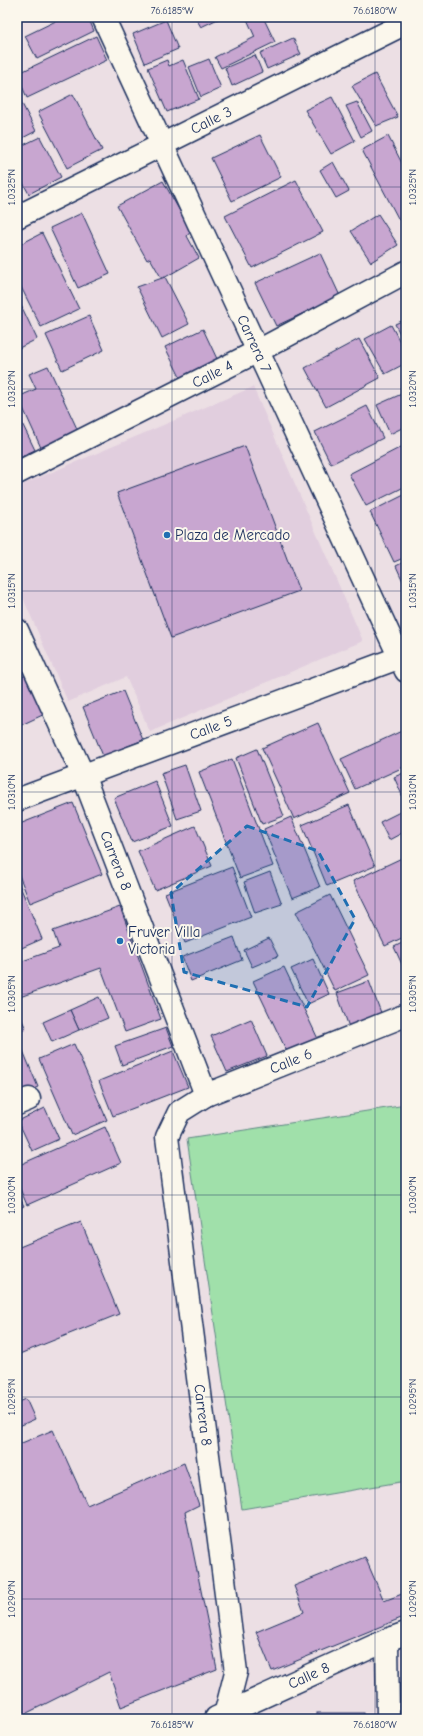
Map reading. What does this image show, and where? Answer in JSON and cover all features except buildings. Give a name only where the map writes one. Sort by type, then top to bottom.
[{"type":"street","name":"Carrera 7","points":[[103,17],[404,661]]},
{"type":"street","name":"Calle 3","points":[[17,218],[406,24]]},
{"type":"street","name":"Calle 4","points":[[17,473],[258,351],[406,272]]},
{"type":"street","name":"Carrera 8","points":[[17,630],[83,775],[206,1095]]},
{"type":"street","name":"Calle 5","points":[[17,800],[83,775],[404,661]]},
{"type":"street","name":"Calle 6","points":[[179,1112],[206,1095],[406,1015]]},
{"type":"street","name":"Carrera 8","points":[[179,1112],[167,1137],[236,1672],[220,1717]]},
{"type":"street","name":"Calle 8","points":[[220,1717],[396,1637]]},
{"type":"street","points":[[388,1719],[396,1637]]},
{"type":"highlighted area","points":[[247,826],[318,851],[355,919],[307,1007],[184,972],[171,893]]},
{"type":"shaded area","name":"Plaza de Mercado","points":[[253,387],[363,641],[150,732],[126,677],[68,702],[17,584],[17,487]]},
{"type":"green space","points":[[406,1105],[406,1481],[242,1509],[187,1139]]},
{"type":"place","name":"Plaza de Mercado","points":[[167,535]]},
{"type":"place","name":"Fruver Villa Victoria","points":[[120,941]]}]
